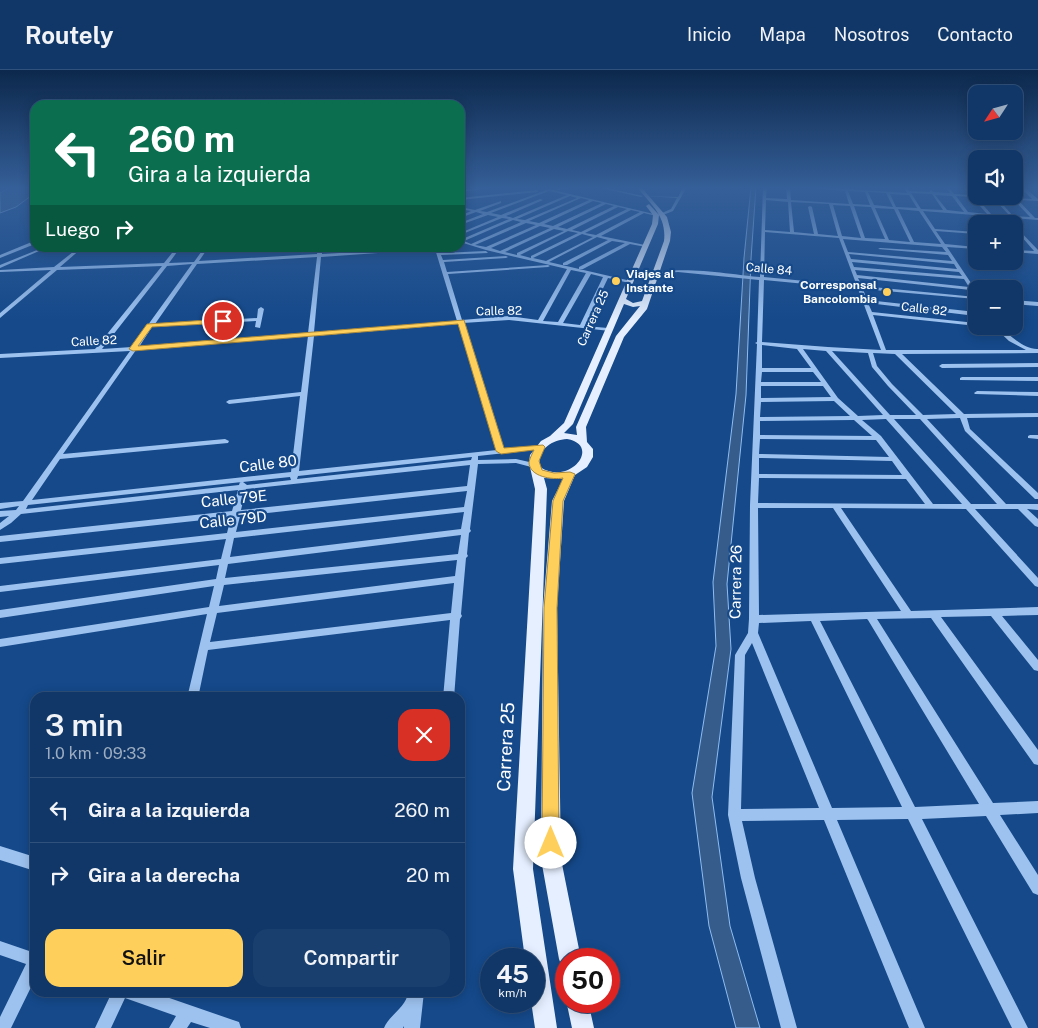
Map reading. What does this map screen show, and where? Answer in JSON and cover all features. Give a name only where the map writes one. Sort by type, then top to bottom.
[{"type":"main road","name":"Carrera 25","points":[[554,438],[568,424],[651,232]]},
{"type":"main road","points":[[646,243],[661,238],[667,232]]},
{"type":"main road","points":[[582,441],[568,436],[554,438],[540,447],[535,455],[535,467],[539,472],[559,477],[580,469],[586,460],[587,450],[582,441],[581,427],[620,336],[641,313],[646,302],[660,263],[661,238]]},
{"type":"main road","points":[[622,299],[630,304],[646,302]]},
{"type":"main road","name":"Carrera 25","points":[[535,467],[541,488],[523,869],[546,1028]]},
{"type":"main road","points":[[568,948],[551,859],[550,608],[558,501],[570,474]]},
{"type":"main road","points":[[580,1013],[582,1028]]},
{"type":"street","points":[[465,239],[482,232]]},
{"type":"street","points":[[465,246],[472,245],[503,232]]},
{"type":"street","points":[[487,248],[523,232]]},
{"type":"street","points":[[465,243],[500,252],[545,232]]},
{"type":"street","points":[[444,267],[518,255],[565,232]]},
{"type":"street","points":[[576,232],[629,243],[646,243]]},
{"type":"street","points":[[548,260],[605,232]]},
{"type":"street","name":"Carrera 26","points":[[763,232],[763,279],[758,343],[758,419],[754,505],[754,619],[753,633],[740,655],[734,815],[748,878],[789,1028]]},
{"type":"street","points":[[773,232],[968,247]]},
{"type":"street","points":[[839,232],[884,351]]},
{"type":"street","points":[[861,232],[863,238]]},
{"type":"street","points":[[883,232],[887,240]]},
{"type":"street","points":[[907,232],[913,243]]},
{"type":"street","points":[[935,232],[968,281]]},
{"type":"street","points":[[533,257],[582,233]]},
{"type":"street","points":[[1023,236],[1038,253]]},
{"type":"street","points":[[565,264],[612,239]]},
{"type":"street","points":[[581,268],[629,243]]},
{"type":"street","points":[[0,257],[30,244]]},
{"type":"street","points":[[487,248],[500,252]]},
{"type":"street","points":[[880,249],[950,254]]},
{"type":"street","points":[[465,250],[500,252],[533,257],[629,281]]},
{"type":"street","points":[[0,267],[35,252]]},
{"type":"street","points":[[0,316],[75,252]]},
{"type":"street","points":[[97,350],[175,252]]},
{"type":"street","points":[[0,527],[20,512],[27,503],[57,457],[203,252]]},
{"type":"street","points":[[294,477],[319,252]]},
{"type":"street","points":[[0,271],[195,263],[378,252]]},
{"type":"street","points":[[439,252],[501,451]]},
{"type":"street","points":[[1023,252],[1038,253]]},
{"type":"street","points":[[847,253],[956,263]]},
{"type":"street","points":[[518,255],[558,266],[629,281]]},
{"type":"street","points":[[850,260],[961,271]]},
{"type":"street","points":[[444,267],[538,261]]},
{"type":"street","name":"Calle 84","points":[[660,263],[678,271]]},
{"type":"street","points":[[444,267],[558,266]]},
{"type":"street","points":[[540,322],[570,268]]},
{"type":"street","points":[[853,268],[966,278]]},
{"type":"street","name":"Calle 84","points":[[656,275],[663,272],[678,271],[968,297]]},
{"type":"street","points":[[560,324],[589,273]]},
{"type":"street","points":[[856,276],[968,290]]},
{"type":"street","points":[[582,327],[606,277]]},
{"type":"street","points":[[865,301],[968,313]]},
{"type":"street","points":[[1023,303],[1038,304]]},
{"type":"street","points":[[258,327],[261,309]]},
{"type":"street","name":"Calle 82","points":[[870,313],[968,324]]},
{"type":"street","name":"Calle 82","points":[[0,356],[133,349],[509,318],[608,330]]},
{"type":"street","points":[[150,326],[259,319]]},
{"type":"street","points":[[1006,335],[1011,340],[1036,351]]},
{"type":"street","points":[[758,343],[828,350],[1036,351]]},
{"type":"street","points":[[799,348],[836,399],[878,438],[930,505]]},
{"type":"street","points":[[828,350],[1038,584]]},
{"type":"street","points":[[870,351],[874,366],[1003,506]]},
{"type":"street","points":[[896,351],[962,417],[967,430],[1038,497]]},
{"type":"street","points":[[942,366],[1038,365]]},
{"type":"street","points":[[759,370],[814,370]]},
{"type":"street","points":[[962,379],[1038,379]]},
{"type":"street","points":[[758,384],[825,384]]},
{"type":"street","points":[[977,393],[1038,394]]},
{"type":"street","points":[[228,402],[304,394]]},
{"type":"street","points":[[758,400],[836,399]]},
{"type":"street","points":[[758,419],[1038,415]]},
{"type":"street","points":[[757,437],[878,438]]},
{"type":"street","points":[[57,457],[225,441]]},
{"type":"street","name":"Calle 80","points":[[0,514],[294,477],[475,458],[501,451],[540,447]]},
{"type":"street","points":[[756,456],[893,459]]},
{"type":"street","points":[[449,692],[475,458]]},
{"type":"street","name":"Calle 80","points":[[475,458],[516,461],[535,467]]},
{"type":"street","points":[[756,476],[908,477]]},
{"type":"street","points":[[193,692],[243,484]]},
{"type":"street","name":"Calle 80","points":[[0,506],[243,484]]},
{"type":"street","name":"Calle 79E","points":[[0,539],[472,488]]},
{"type":"street","points":[[754,505],[1038,507]]},
{"type":"street","points":[[836,507],[909,615]]},
{"type":"street","points":[[1020,507],[1038,524]]},
{"type":"street","name":"Calle 79D","points":[[0,561],[469,508]]},
{"type":"street","points":[[0,589],[467,531]]},
{"type":"street","points":[[0,614],[220,582],[464,556]]},
{"type":"street","points":[[0,643],[212,610],[460,580]]},
{"type":"street","points":[[754,619],[1038,612]]},
{"type":"street","points":[[994,613],[1038,667]]},
{"type":"street","points":[[934,615],[1038,760]]},
{"type":"street","points":[[204,647],[458,616]]},
{"type":"street","points":[[871,617],[1038,888]]},
{"type":"street","points":[[814,618],[1020,1028]]},
{"type":"street","points":[[753,633],[917,1028]]},
{"type":"street","points":[[734,815],[913,813],[1038,807]]},
{"type":"street","points":[[0,853],[30,862]]},
{"type":"street","points":[[0,948],[30,960]]},
{"type":"street","points":[[3,1028],[30,972]]},
{"type":"street","points":[[103,1028],[118,997]]},
{"type":"street","points":[[142,997],[233,1028]]},
{"type":"street","points":[[392,1028],[415,998]]},
{"type":"street","points":[[412,1028],[415,998]]},
{"type":"street","points":[[177,1028],[188,1013]]},
{"type":"water","points":[[747,232],[753,232],[746,395],[727,584],[731,649],[712,797],[730,926],[760,1028],[736,1028],[709,926],[692,793],[716,646],[713,582],[736,394]]},
{"type":"place","name":"Viajes al Instante","points":[[616,281]]},
{"type":"place","name":"Corresponsal Bancolombia","points":[[887,292]]},
{"type":"route","points":[[223,321],[150,326],[133,349],[461,322],[501,451],[540,447],[534,461],[535,468],[539,472],[559,477],[570,474],[558,501],[550,608],[551,843]]}]
